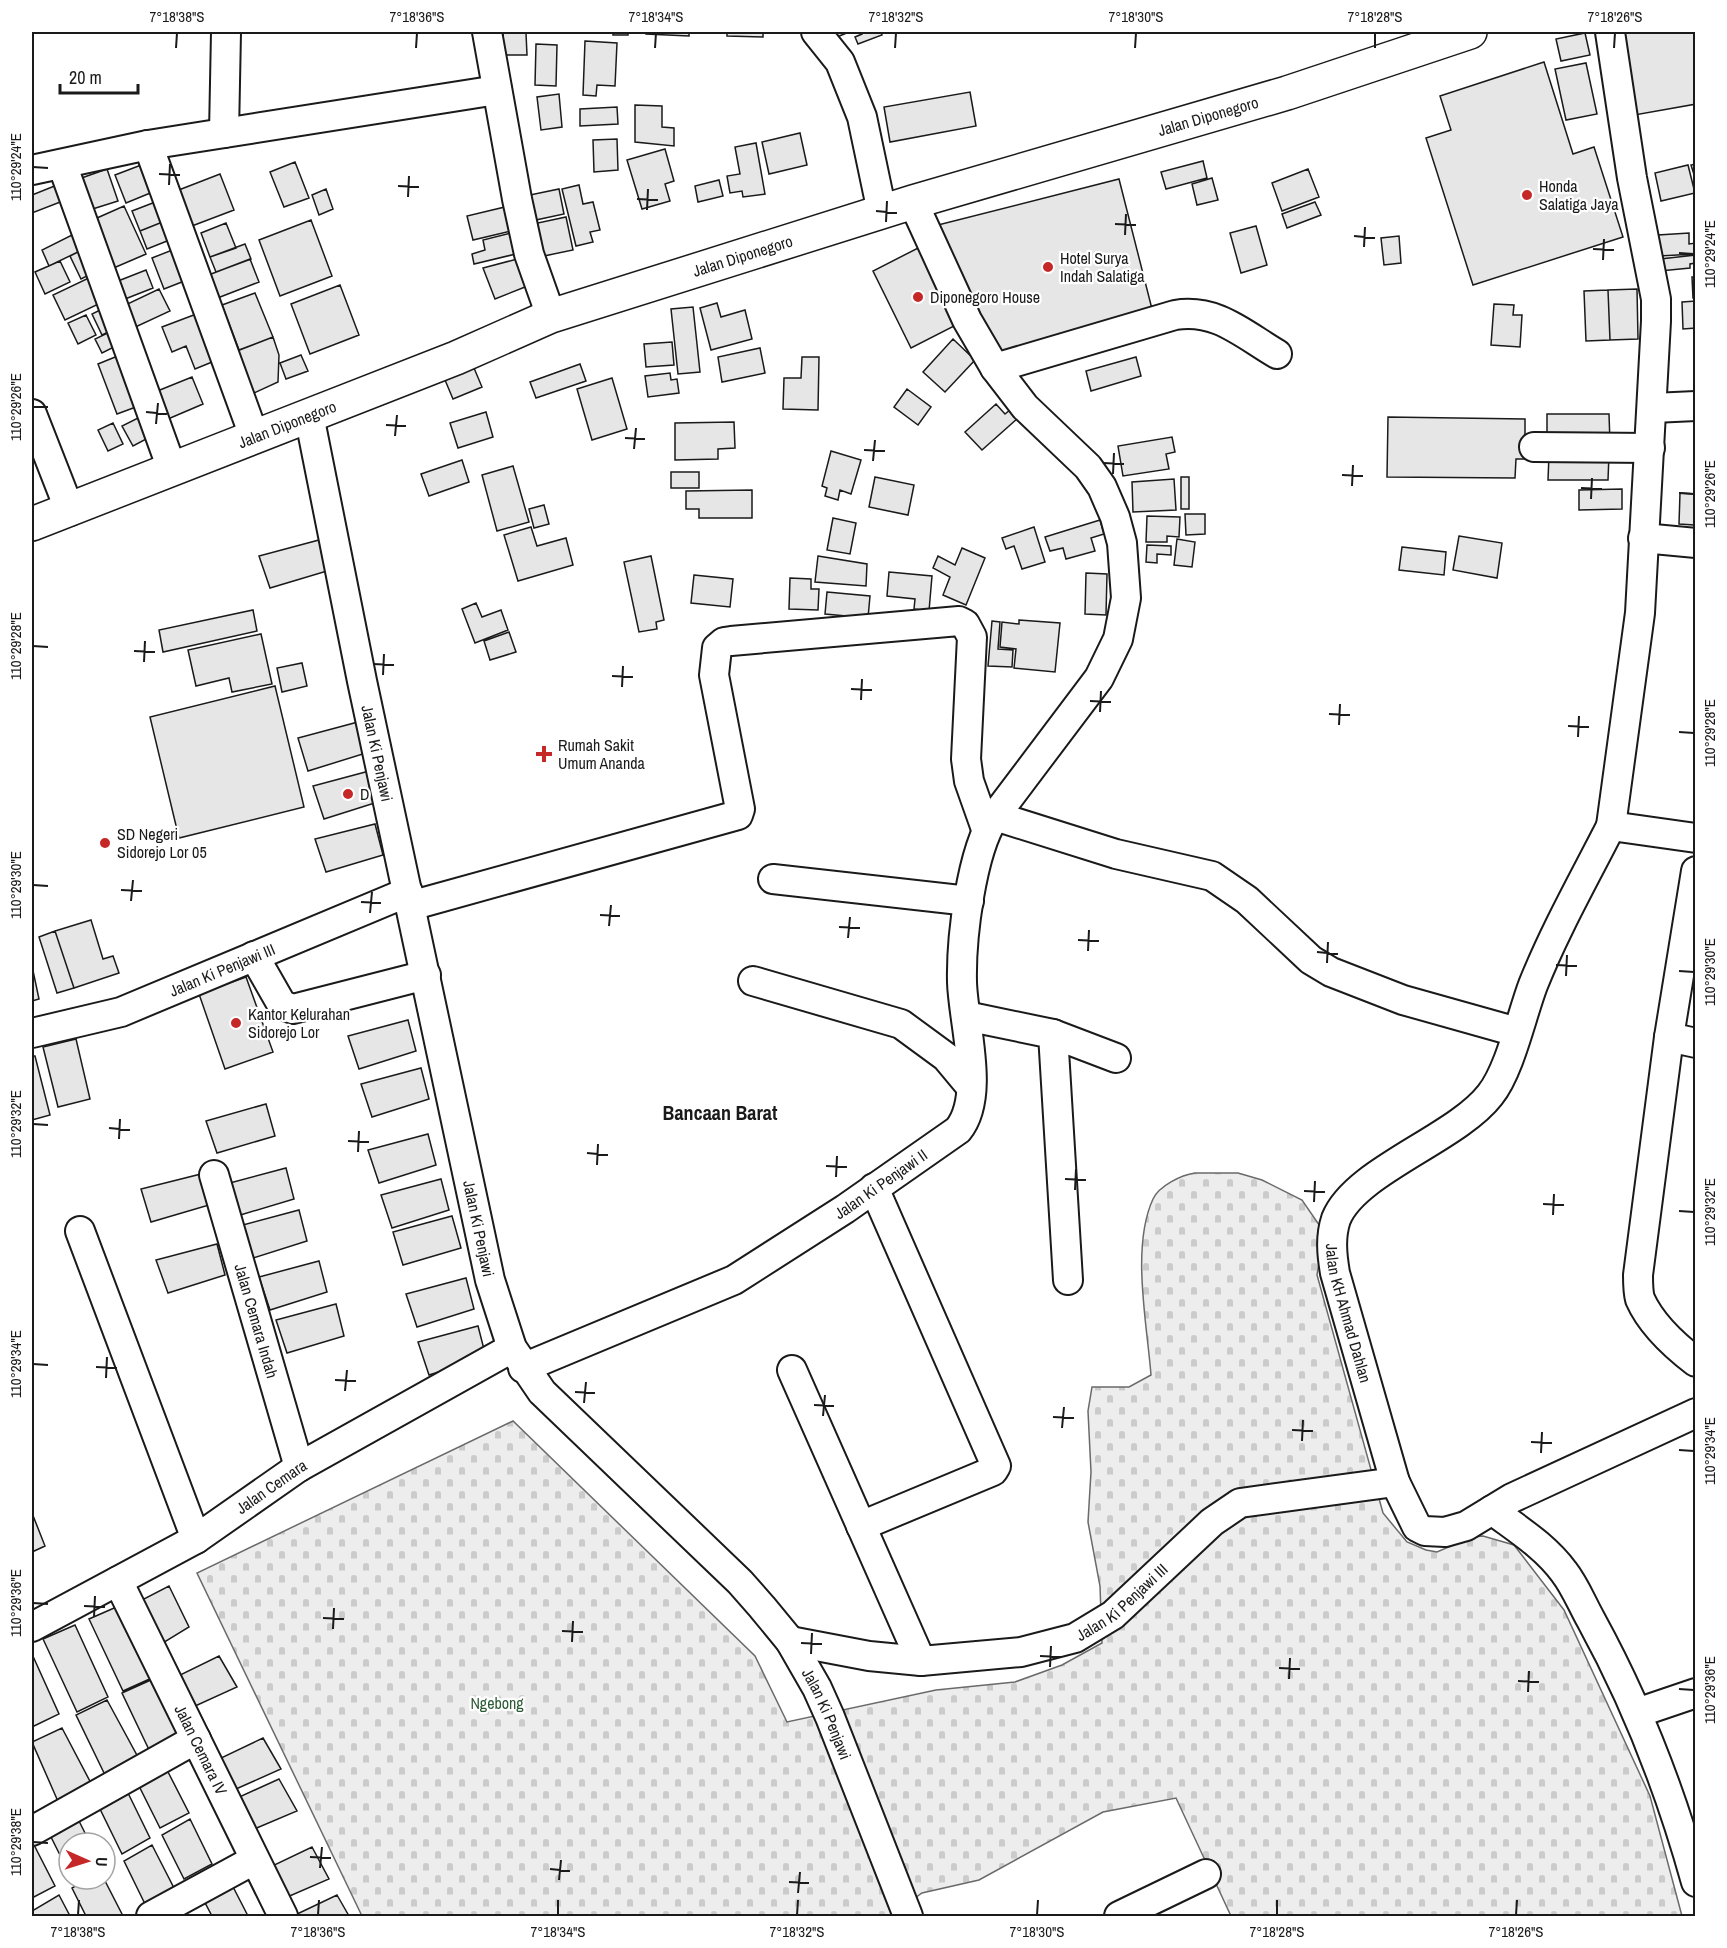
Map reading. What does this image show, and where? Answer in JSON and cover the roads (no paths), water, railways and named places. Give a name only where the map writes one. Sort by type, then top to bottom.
[{"type":"main road","name":"Jalan Diponegoro","points":[[32,524],[456,358],[551,316],[913,202],[1287,93],[1450,34]]},
{"type":"street","points":[[224,133],[226,32]]},
{"type":"street","points":[[487,32],[529,254],[551,316]]},
{"type":"street","points":[[816,32],[840,62],[862,117],[882,212]]},
{"type":"street","name":"Jalan KH Ahmad Dahlan","points":[[1610,32],[1632,178],[1656,299],[1653,408],[1640,613],[1611,826],[1555,935],[1501,1077],[1491,1094],[1464,1120],[1371,1181],[1344,1205],[1334,1227],[1331,1249],[1335,1273],[1395,1482],[1417,1527],[1425,1531],[1455,1530],[1475,1522],[1512,1498],[1695,1413]]},
{"type":"street","points":[[32,170],[148,145],[497,90]]},
{"type":"street","points":[[148,145],[254,436]]},
{"type":"street","points":[[62,164],[172,469]]},
{"type":"street","name":"Jalan Ki Penjawi II","points":[[518,1358],[734,1280],[874,1188],[958,1130],[965,1121],[969,1109],[971,1087],[962,982],[969,901],[975,863],[990,823],[1098,678],[1118,639],[1126,598],[1122,543],[1115,517],[1102,487],[1088,467],[1025,407],[995,368],[967,320],[913,202]]},
{"type":"street","points":[[995,368],[1175,315],[1194,312],[1213,316],[1277,354]]},
{"type":"street","points":[[1653,408],[1695,406]]},
{"type":"street","points":[[32,414],[70,511]]},
{"type":"street","name":"Jalan Ki Penjawi","points":[[309,415],[490,1280],[518,1358],[542,1392],[740,1582],[790,1641],[817,1688],[830,1717],[908,1917]]},
{"type":"street","points":[[1534,447],[1650,448]]},
{"type":"street","points":[[1643,538],[1695,543]]},
{"type":"street","name":"Jalan Ki Penjawi III","points":[[32,1033],[121,1012],[254,956],[409,899],[738,814],[740,809],[714,675],[717,648],[724,642],[948,622],[965,624],[972,637],[966,759],[969,781],[990,823]]},
{"type":"street","points":[[990,823],[1212,876],[1247,900],[1311,960],[1331,972],[1404,1000],[1517,1032]]},
{"type":"street","points":[[1611,826],[1695,838]]},
{"type":"street","points":[[1695,871],[1682,1040],[1638,1275],[1640,1298],[1652,1317],[1673,1344],[1695,1362]]},
{"type":"street","points":[[773,879],[969,901]]},
{"type":"street","points":[[254,956],[282,1005],[293,1009],[426,975]]},
{"type":"street","points":[[753,981],[901,1024],[946,1057],[971,1087]]},
{"type":"street","points":[[966,1016],[1053,1034],[1116,1058]]},
{"type":"street","points":[[1053,1034],[1068,1280]]},
{"type":"street","name":"Jalan Cemara Indah","points":[[214,1175],[299,1467]]},
{"type":"street","points":[[861,1526],[993,1471],[996,1466],[874,1188]]},
{"type":"street","points":[[80,1231],[196,1539]]},
{"type":"street","name":"Jalan Cemara","points":[[32,1628],[196,1539],[299,1467],[518,1358]]},
{"type":"street","points":[[792,1370],[921,1661]]},
{"type":"street","name":"Jalan Ki Penjawi III","points":[[790,1641],[869,1656],[921,1661],[1021,1652],[1075,1638],[1113,1615],[1212,1522],[1240,1503],[1395,1482]]},
{"type":"street","points":[[1492,1510],[1539,1544],[1564,1571],[1616,1666],[1637,1713],[1667,1793],[1695,1882]]},
{"type":"street","name":"Jalan Cemara IV","points":[[118,1581],[283,1917]]},
{"type":"street","points":[[1637,1713],[1695,1693]]},
{"type":"street","points":[[32,1831],[196,1739]]},
{"type":"street","points":[[151,1917],[254,1860]]},
{"type":"street","points":[[1119,1917],[1206,1874]]},
{"type":"place","name":"Honda Salatiga Jaya","points":[[1527,195]]},
{"type":"place","name":"Hotel Surya Indah Salatiga","points":[[1048,267]]},
{"type":"place","name":"Diponegoro House","points":[[918,297]]},
{"type":"place","name":"Rumah Sakit Umum Ananda","points":[[544,754]]},
{"type":"place","name":"D","points":[[348,794]]},
{"type":"place","name":"SD Negeri Sidorejo Lor 05","points":[[105,843]]},
{"type":"place","name":"Kantor Kelurahan Sidorejo Lor","points":[[236,1023]]},
{"type":"district","name":"Bancaan Barat","points":[[720,1112]]},
{"type":"park label","name":"Ngebong","points":[[497,1703]]}]
